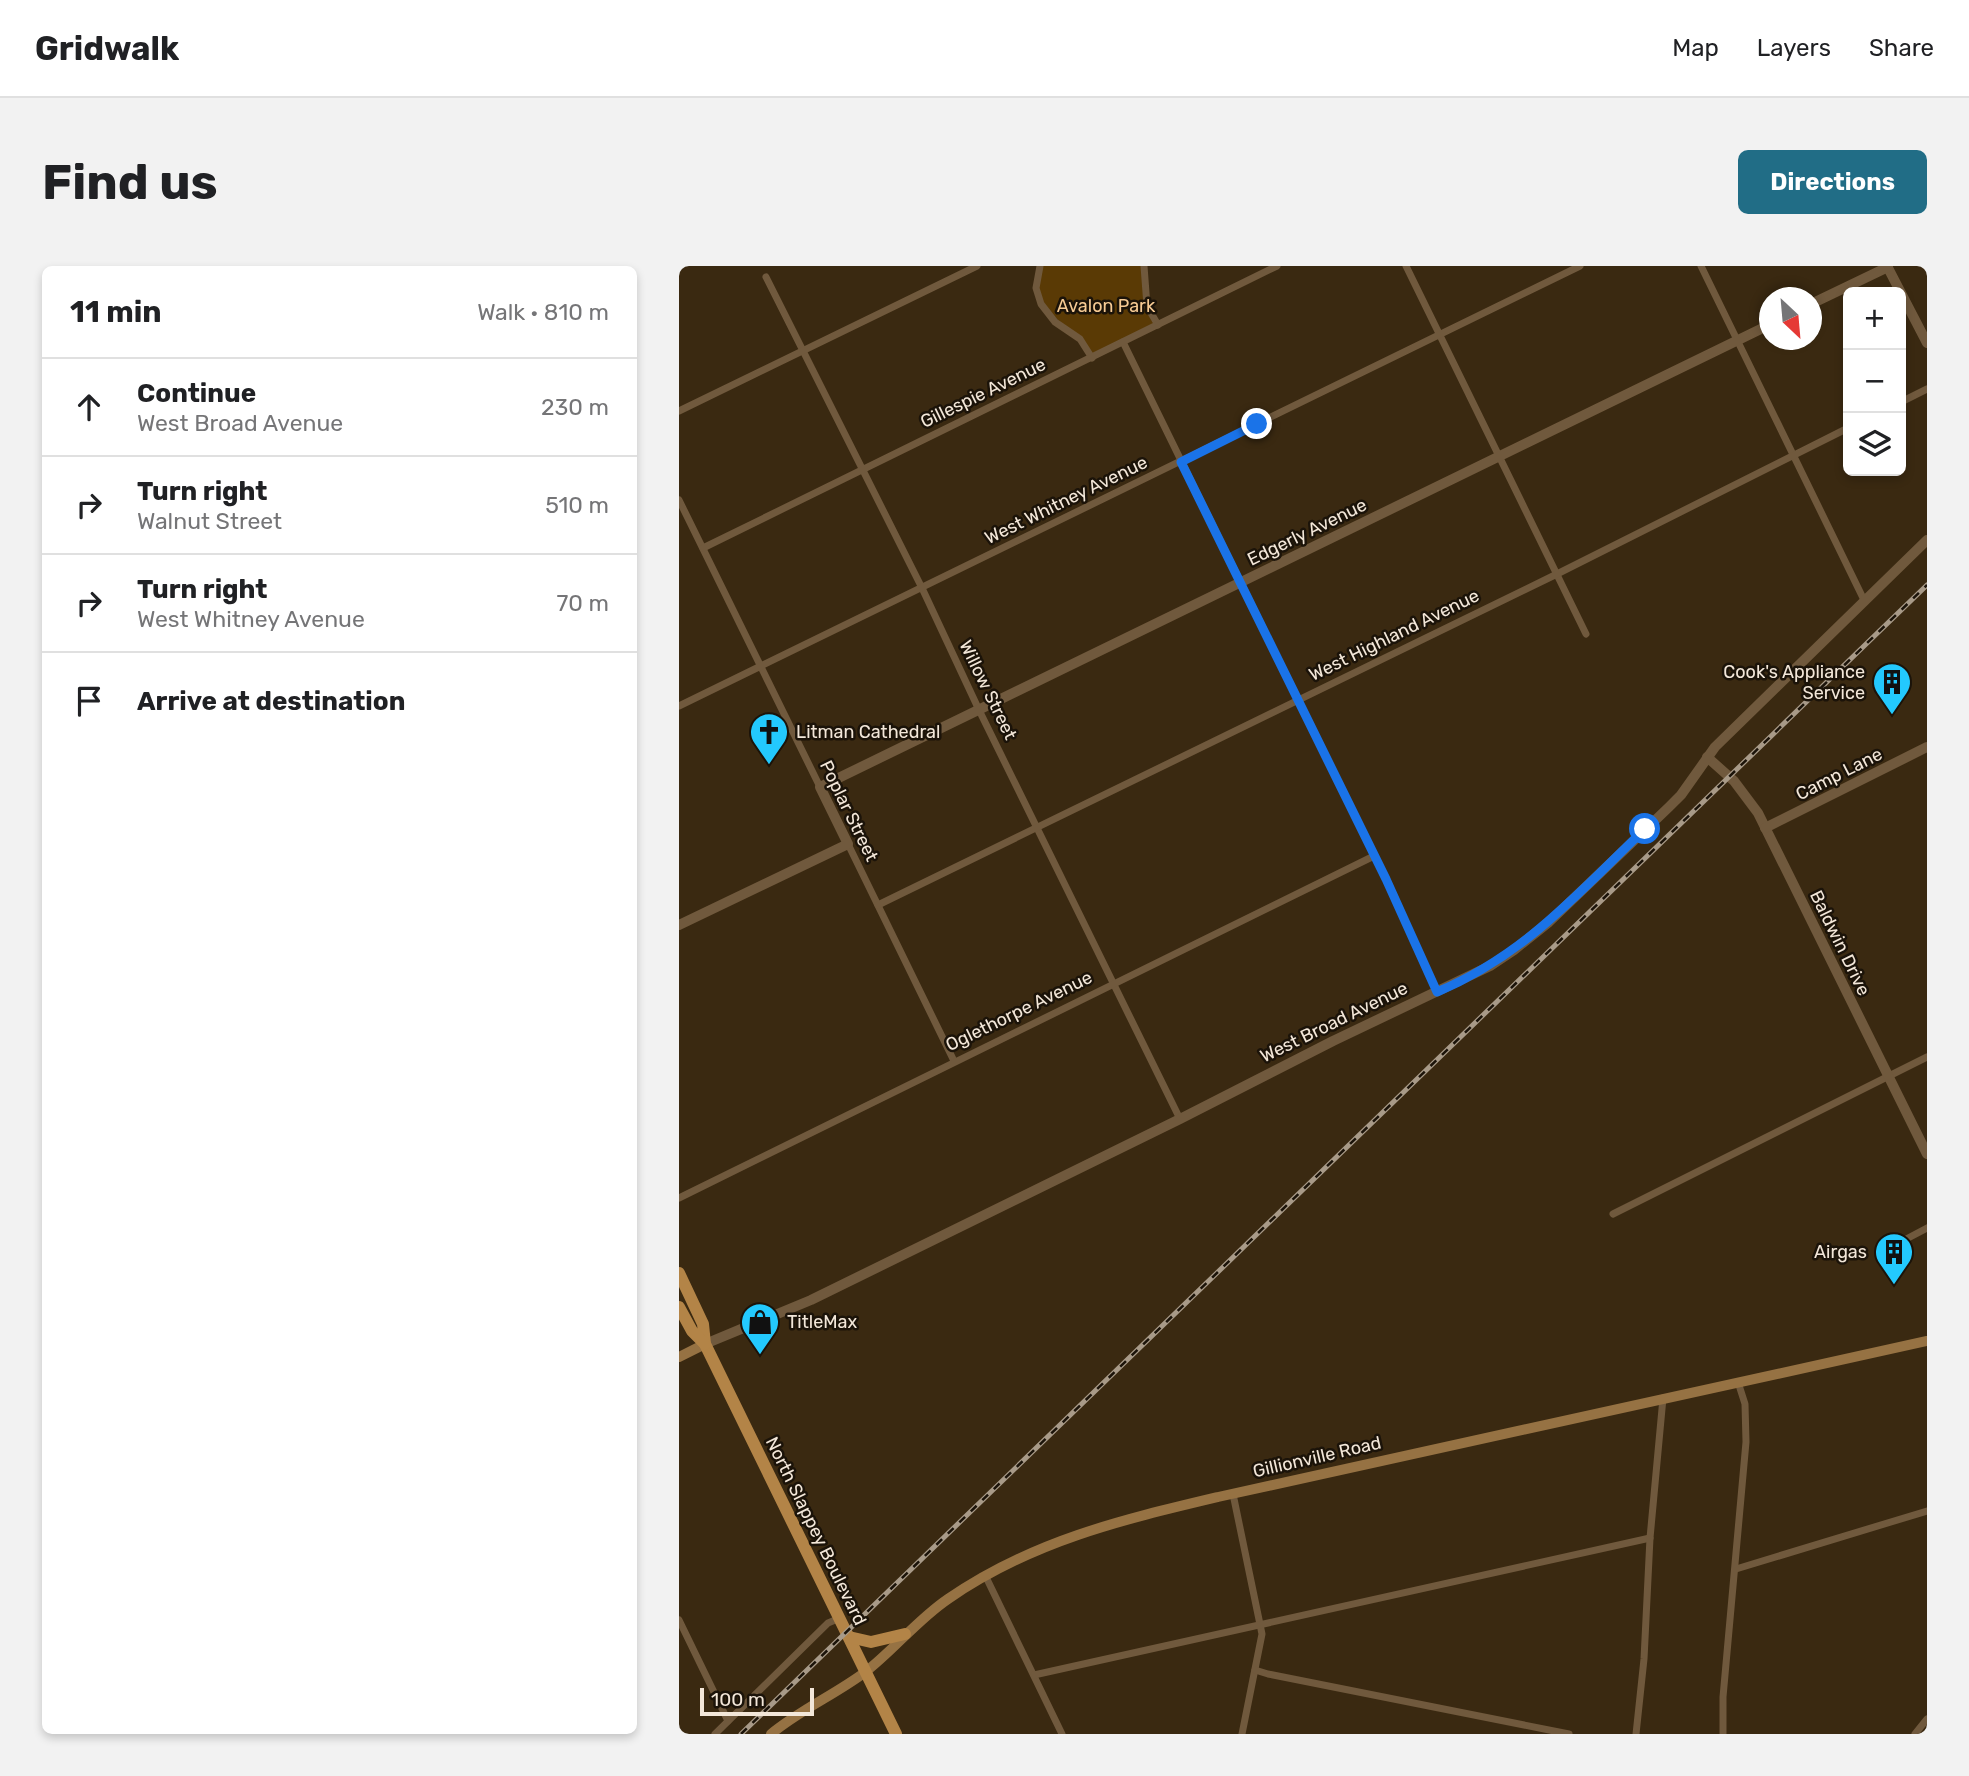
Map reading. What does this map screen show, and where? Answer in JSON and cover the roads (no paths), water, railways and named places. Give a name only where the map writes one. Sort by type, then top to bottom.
[{"type":"main road","name":"North Slappey Boulevard","points":[[679,1273],[702,1324],[705,1344],[896,1734]]},
{"type":"main road","name":"North Slappey Boulevard","points":[[679,1307],[692,1331],[705,1344]]},
{"type":"main road","name":"Gillionville Road","points":[[771,1734],[788,1719],[866,1672],[905,1634],[947,1600],[985,1575],[1032,1551],[1072,1535],[1124,1519],[1233,1494],[1927,1341]]},
{"type":"main road","name":"West Broad Avenue","points":[[679,1357],[705,1344]]},
{"type":"main road","points":[[849,1637],[871,1642],[905,1634]]},
{"type":"street","points":[[679,411],[977,266]]},
{"type":"street","points":[[1040,266],[1036,288],[1041,304],[1055,322],[1080,339],[1092,358]]},
{"type":"street","points":[[1144,266],[1147,306],[1158,325]]},
{"type":"street","name":"Gillespie Avenue","points":[[703,548],[1277,266]]},
{"type":"street","points":[[1406,266],[1586,634]]},
{"type":"street","name":"West Whitney Avenue","points":[[679,706],[1580,266]]},
{"type":"street","points":[[1700,266],[1864,600]]},
{"type":"street","points":[[1822,299],[1888,266],[1927,343]]},
{"type":"street","name":"Willow Street","points":[[766,276],[922,588],[1180,1119]]},
{"type":"street","name":"Edgerly Avenue","points":[[820,787],[1759,330]]},
{"type":"street","points":[[1123,342],[1374,856],[1437,992]]},
{"type":"street","points":[[1906,400],[1927,389]]},
{"type":"street","name":"West Highland Avenue","points":[[878,905],[1557,574],[1843,430]]},
{"type":"street","name":"Poplar Street","points":[[679,500],[954,1061]]},
{"type":"street","points":[[679,521],[687,517]]},
{"type":"street","name":"West Broad Avenue","points":[[705,1344],[811,1300],[1490,966],[1549,922],[1681,794],[1707,757],[1927,540]]},
{"type":"street","name":"Camp Lane","points":[[1765,828],[1927,747]]},
{"type":"street","name":"Baldwin Drive","points":[[1707,757],[1742,789],[1765,828],[1927,1154]]},
{"type":"street","points":[[679,925],[848,844]]},
{"type":"street","name":"Oglethorpe Avenue","points":[[679,1198],[1374,856]]},
{"type":"street","points":[[1613,1214],[1927,1057]]},
{"type":"street","points":[[1893,1246],[1927,1228]]},
{"type":"street","points":[[1723,1734],[1723,1697],[1747,1419],[1738,1381]]},
{"type":"street","points":[[1636,1734],[1663,1398]]},
{"type":"street","points":[[1233,1494],[1262,1624],[1242,1734]]},
{"type":"street","points":[[1736,1569],[1927,1511]]},
{"type":"street","points":[[1034,1675],[1650,1538]]},
{"type":"street","points":[[985,1575],[1062,1734]]},
{"type":"street","points":[[715,1734],[828,1623],[840,1618]]},
{"type":"street","points":[[679,1620],[728,1721]]},
{"type":"street","points":[[1255,1670],[1570,1734]]},
{"type":"street","points":[[1915,1734],[1927,1719]]},
{"type":"railway","points":[[741,1734],[1927,585]]},
{"type":"place","name":"Cook's Appliance Service","points":[[1892,716]]},
{"type":"place","name":"Litman Cathedral","points":[[769,766]]},
{"type":"place","name":"Airgas","points":[[1894,1286]]},
{"type":"place","name":"TitleMax","points":[[760,1356]]},
{"type":"park label","name":"Avalon Park","points":[[1106,306]]}]
